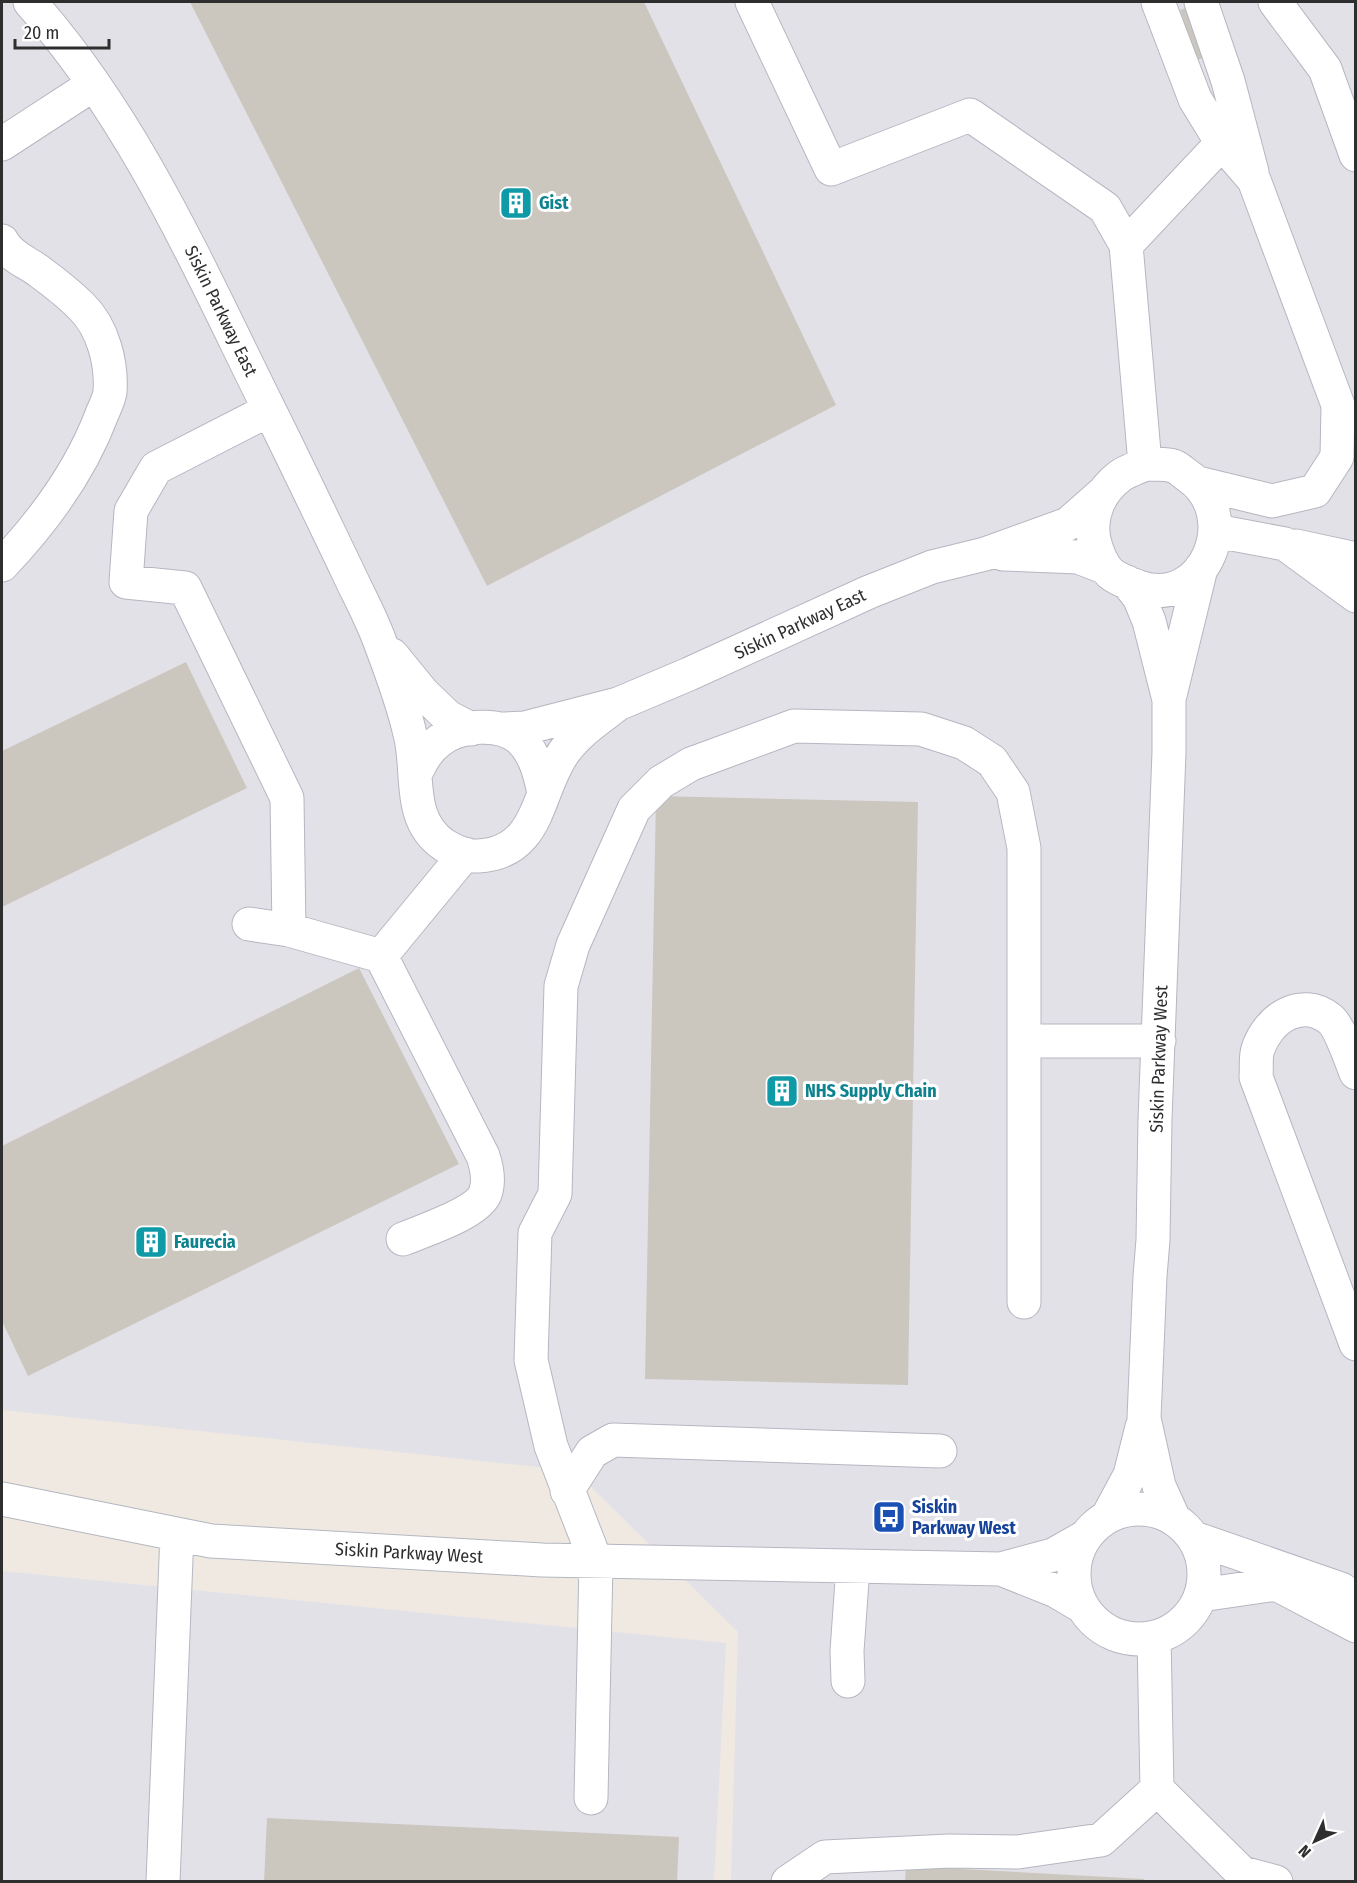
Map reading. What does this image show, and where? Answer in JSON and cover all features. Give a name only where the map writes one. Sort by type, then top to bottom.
[{"type":"street","name":"Siskin Parkway East","points":[[30,2],[57,32],[111,107],[169,206],[380,640],[411,736],[415,775]]},
{"type":"street","points":[[752,2],[831,169],[970,115],[1105,208],[1126,245],[1145,464]]},
{"type":"street","points":[[1158,2],[1195,99],[1222,143],[1254,180]]},
{"type":"street","points":[[1198,483],[1212,506],[1215,531],[1211,554],[1201,568],[1184,584],[1166,589],[1146,589],[1116,574],[1096,551],[1093,520],[1103,493],[1121,476],[1145,464],[1173,466],[1198,483],[1272,501],[1315,491],[1338,457],[1338,405],[1254,180],[1228,81],[1201,2]]},
{"type":"street","points":[[1275,2],[1325,69],[1356,155]]},
{"type":"street","points":[[2,144],[94,84]]},
{"type":"street","points":[[1126,245],[1222,143]]},
{"type":"street","points":[[2,241],[5,248],[37,270],[84,309],[98,329],[109,362],[110,394],[96,431],[66,484],[24,542],[2,565]]},
{"type":"street","points":[[269,410],[156,468],[130,511],[126,582],[185,588],[287,798],[290,930]]},
{"type":"street","name":"Siskin Parkway East","points":[[504,729],[525,728],[618,704],[869,592],[932,567],[985,554],[1068,524],[1103,493]]},
{"type":"street","points":[[1215,531],[1356,559]]},
{"type":"street","points":[[1285,544],[1356,596]]},
{"type":"street","name":"Siskin Parkway East","points":[[985,554],[1078,557],[1116,574]]},
{"type":"street","name":"Siskin Parkway West","points":[[1109,1514],[1130,1475],[1144,1418],[1153,1240],[1169,700],[1201,568]]},
{"type":"street","name":"Siskin Parkway West","points":[[1116,574],[1139,597],[1149,621],[1169,700]]},
{"type":"street","name":"Siskin Parkway East","points":[[380,640],[423,693],[448,717],[471,729]]},
{"type":"street","name":"Siskin Parkway East","points":[[544,793],[564,752],[586,728],[618,704]]},
{"type":"street","points":[[591,1798],[596,1562],[551,1446],[531,1360],[535,1233],[555,1194],[561,986],[573,945],[634,809],[661,782],[691,764],[794,726],[921,729],[964,743],[992,761],[1014,792],[1024,848],[1023,1302]]},
{"type":"street","points":[[481,727],[504,729],[520,739],[533,755],[544,793],[535,820],[524,836],[511,846],[496,853],[475,856],[454,852],[436,839],[425,825],[416,800],[415,775],[425,754],[440,740],[471,729],[481,727]]},
{"type":"street","points":[[381,956],[465,854]]},
{"type":"street","points":[[249,924],[290,930],[381,956],[483,1156],[488,1174],[485,1193],[475,1206],[403,1239]]},
{"type":"street","points":[[1356,1073],[1347,1049],[1331,1020],[1314,1009],[1288,1012],[1270,1027],[1258,1050],[1256,1077],[1356,1344]]},
{"type":"street","points":[[1024,1041],[1159,1041]]},
{"type":"street","name":"Siskin Parkway West","points":[[1144,1418],[1159,1485],[1184,1528]]},
{"type":"street","points":[[567,1491],[592,1452],[613,1440],[940,1451]]},
{"type":"street","name":"Siskin Parkway West","points":[[2,1499],[222,1542],[596,1562],[1001,1569],[1053,1555],[1083,1538]]},
{"type":"street","points":[[1184,1528],[1204,1569],[1200,1595],[1189,1615],[1171,1631],[1147,1640],[1120,1636],[1096,1624],[1083,1607],[1075,1581],[1077,1558],[1083,1538],[1095,1524],[1109,1514],[1142,1508],[1184,1528],[1351,1595]]},
{"type":"street","points":[[163,1881],[177,1534]]},
{"type":"street","points":[[848,1682],[847,1651],[853,1567]]},
{"type":"street","name":"Siskin Parkway West","points":[[1001,1569],[1056,1591],[1083,1607]]},
{"type":"street","points":[[1200,1595],[1276,1584],[1356,1626]]},
{"type":"street","points":[[1154,1638],[1157,1789],[1242,1873],[1276,1881]]},
{"type":"street","points":[[788,1881],[825,1857],[949,1851],[1018,1852],[1101,1840],[1157,1789]]},
{"type":"shaded area","points":[[2,2],[1355,2],[1355,1881],[731,1881],[738,1632],[575,1471],[2,1410]]},
{"type":"shaded area","points":[[2,1571],[726,1643],[714,1881],[2,1881]]},
{"type":"building","name":"Gist","points":[[190,2],[644,2],[836,405],[487,586]]},
{"type":"building","points":[[1192,6],[1209,56],[1197,60],[1180,10]]},
{"type":"building","points":[[186,662],[247,788],[2,907],[2,751]]},
{"type":"building","name":"NHS Supply Chain","points":[[656,796],[918,802],[908,1385],[645,1379]]},
{"type":"building","name":"Faurecia","points":[[359,968],[459,1164],[28,1376],[2,1321],[2,1146]]},
{"type":"building","points":[[267,1818],[679,1837],[677,1882],[264,1882]]},
{"type":"building","points":[[906,1866],[1144,1879],[1144,1882],[905,1882]]},
{"type":"place","name":"Gist","points":[[516,203]]},
{"type":"place","name":"NHS Supply Chain","points":[[782,1091]]},
{"type":"place","name":"Faurecia","points":[[151,1242]]},
{"type":"place","name":"Siskin Parkway West","points":[[889,1517]]}]
